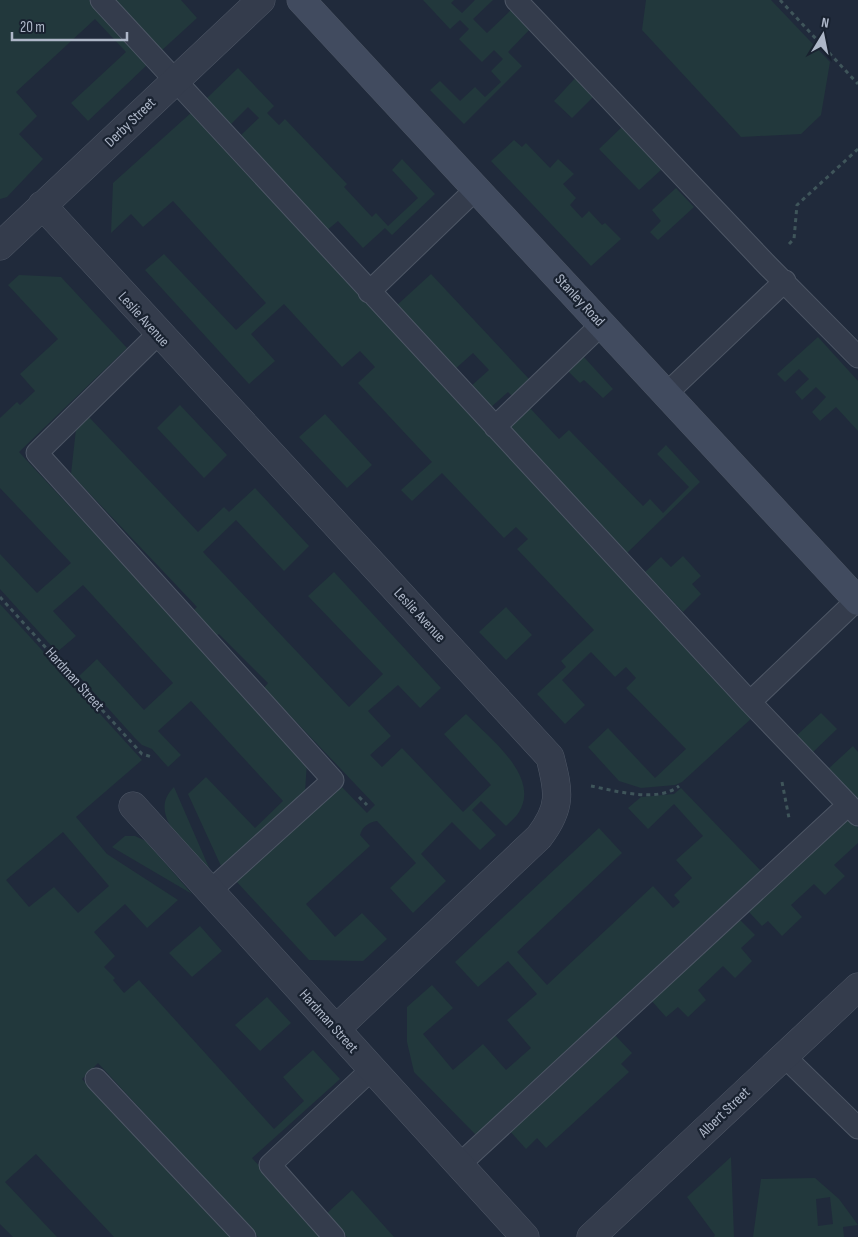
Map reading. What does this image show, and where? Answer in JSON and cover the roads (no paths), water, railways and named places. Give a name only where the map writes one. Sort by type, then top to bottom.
[{"type":"street","name":"Derby Street","points":[[0,246],[261,0]]},
{"type":"street","name":"Stanley Road","points":[[301,0],[858,600]]},
{"type":"street","name":"Leslie Avenue","points":[[42,206],[158,334],[546,750],[552,766],[558,798],[552,820],[539,837],[336,1029]]},
{"type":"street","name":"Hardman Street","points":[[133,806],[525,1237]]},
{"type":"street","name":"Albert Street","points":[[590,1237],[858,987]]},
{"type":"lane","points":[[101,0],[176,79],[369,292],[750,702],[853,810],[789,861],[460,1164]]},
{"type":"lane","points":[[516,0],[768,266],[785,281],[858,357]]},
{"type":"lane","points":[[369,292],[476,189]]},
{"type":"lane","points":[[667,393],[785,281]]},
{"type":"lane","points":[[495,427],[602,324]]},
{"type":"lane","points":[[158,334],[37,453],[333,780],[210,891]]},
{"type":"lane","points":[[750,702],[858,600]]},
{"type":"lane","points":[[784,1056],[858,1128]]},
{"type":"lane","points":[[334,1237],[270,1166],[372,1069]]},
{"type":"lane","points":[[96,1079],[245,1237]]}]
